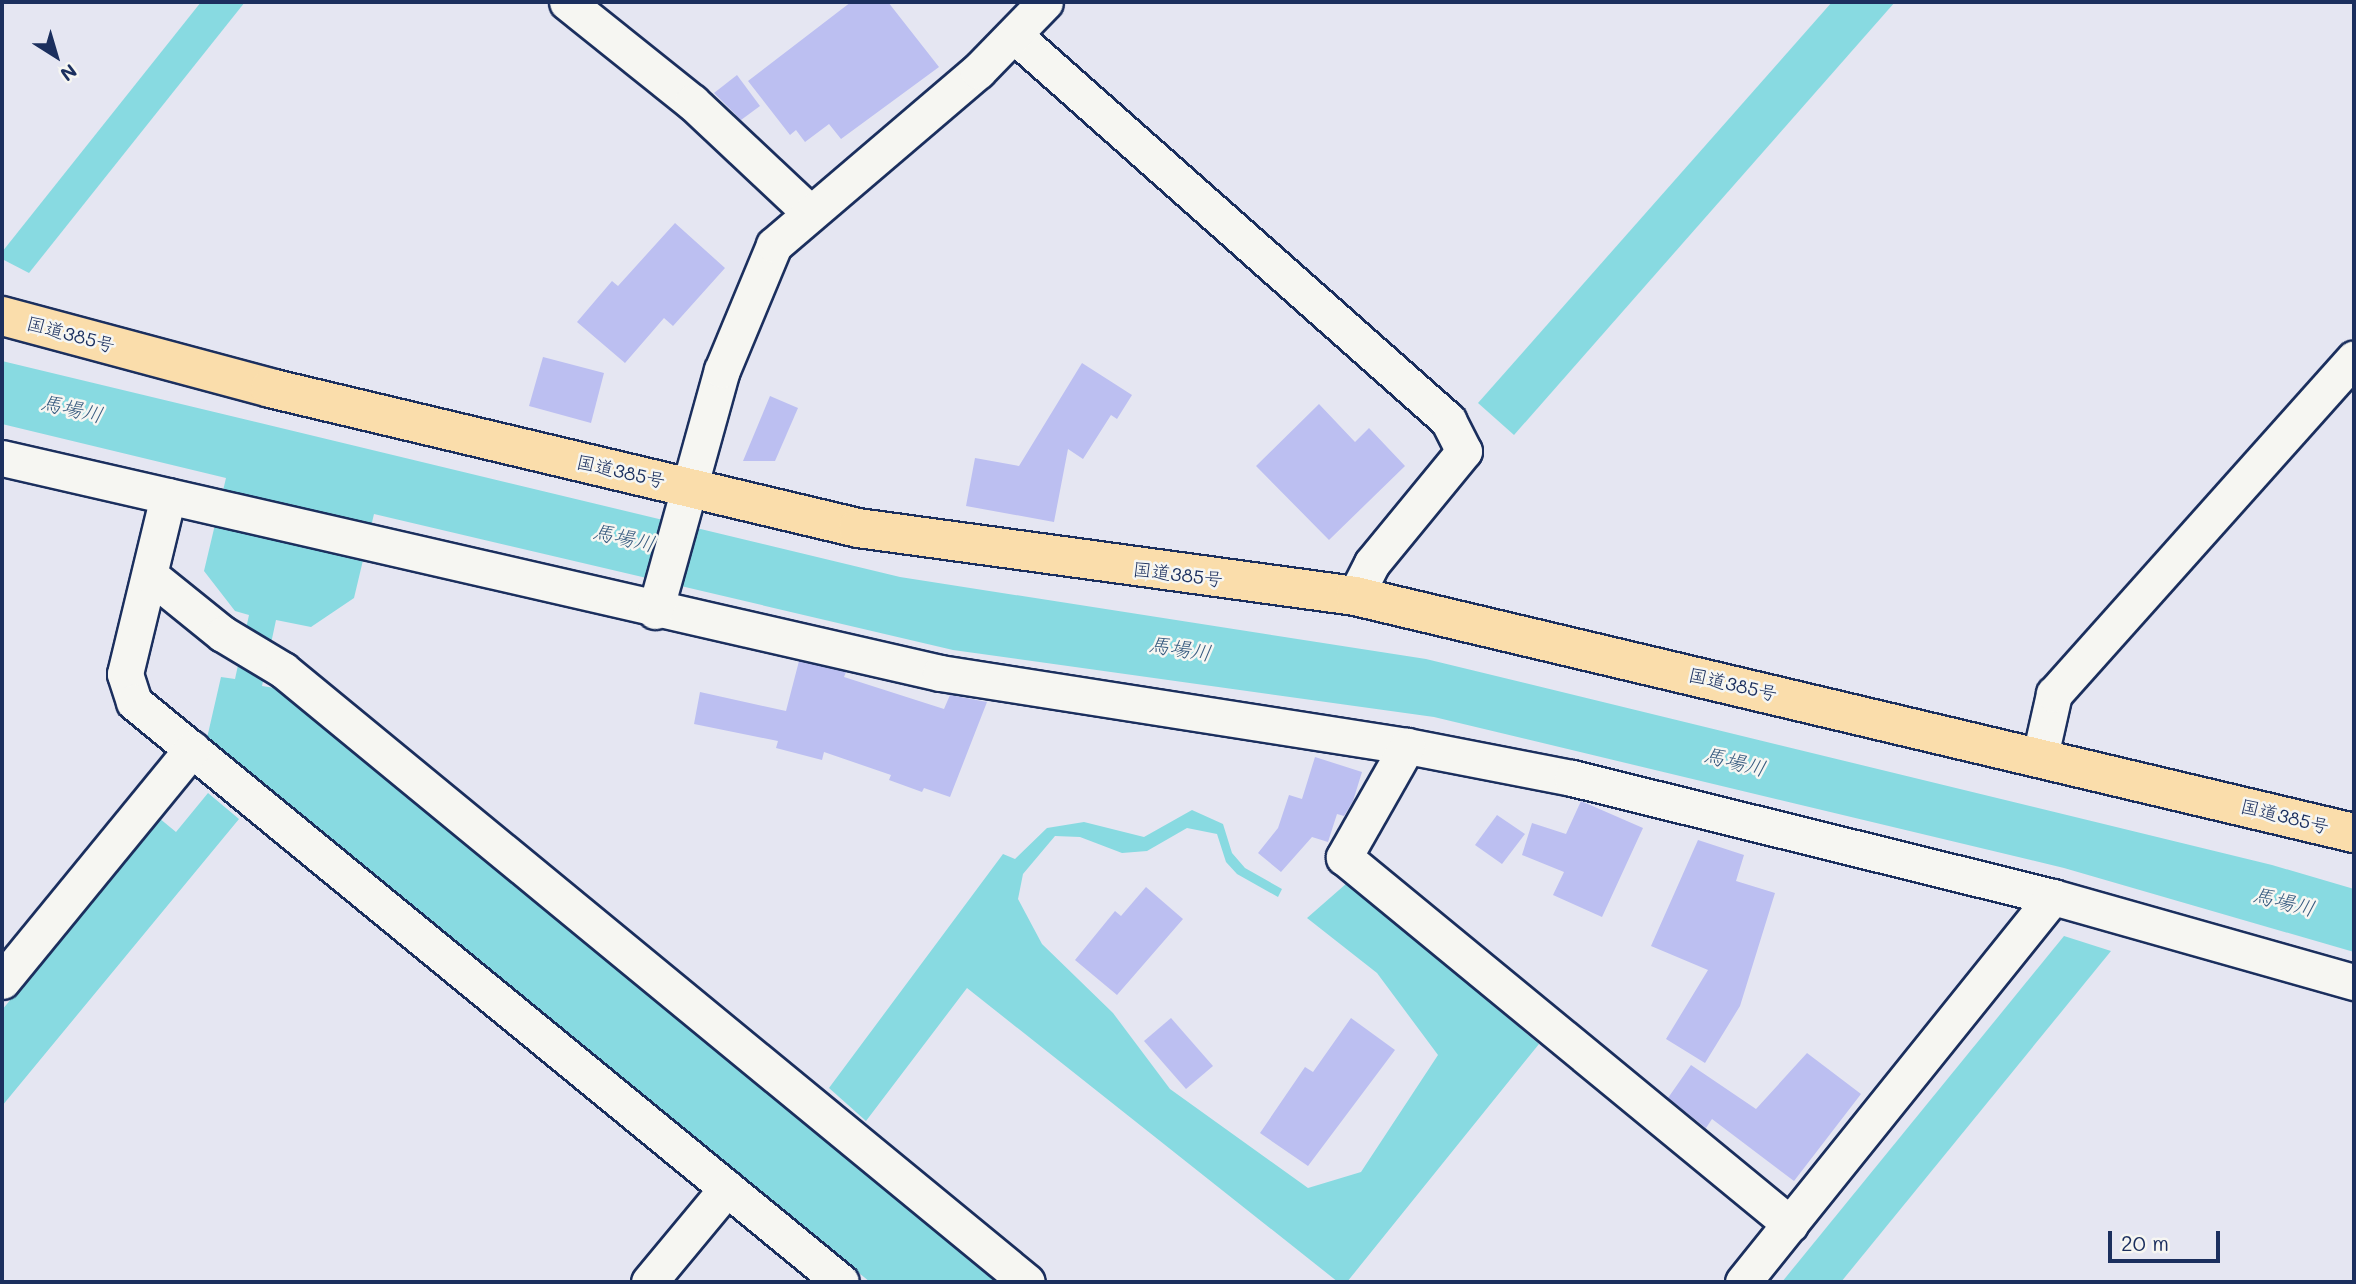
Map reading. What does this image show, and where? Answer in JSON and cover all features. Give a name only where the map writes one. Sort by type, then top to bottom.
[{"type":"highway","name":"国道385号","points":[[2,316],[685,500],[858,528],[1355,596],[2040,756],[2354,834]]},
{"type":"street","points":[[567,2],[692,102],[808,211]]},
{"type":"street","points":[[657,604],[722,370],[774,245],[808,211],[1015,36],[1045,2]]},
{"type":"street","points":[[1015,36],[1448,420],[1464,451],[1372,563],[1355,596]]},
{"type":"street","points":[[2040,756],[2054,694],[2354,358]]},
{"type":"street","points":[[2,458],[378,546],[657,604],[940,673],[1406,746],[1572,778],[2053,897],[2354,982]]},
{"type":"street","points":[[168,496],[151,576],[125,674],[134,702],[842,1282]]},
{"type":"street","points":[[151,576],[236,642],[272,663],[1027,1282]]},
{"type":"street","points":[[1406,746],[1344,857],[1790,1224]]},
{"type":"street","points":[[2,981],[192,749]]},
{"type":"street","points":[[1743,1282],[2053,897]]},
{"type":"street","points":[[649,1282],[727,1188]]},
{"type":"water","points":[[201,2],[245,2],[29,273],[2,259],[2,252]]},
{"type":"water","points":[[1832,2],[1895,2],[1514,435],[1478,403]]},
{"type":"water","name":"馬場川","points":[[2,361],[900,577],[1426,659],[2272,865],[2354,889],[2354,952],[2064,868],[1434,717],[953,650],[374,514],[354,598],[311,627],[276,620],[262,686],[281,689],[1003,1282],[870,1282],[207,738],[221,677],[235,679],[249,615],[235,611],[204,571],[226,478],[2,424]]},
{"type":"water","points":[[208,793],[239,819],[2,1106],[2,1010],[159,818],[176,832]]},
{"type":"water","points":[[1192,810],[1223,824],[1232,853],[1245,868],[1282,889],[1278,897],[1237,874],[1226,862],[1217,834],[1187,828],[1147,851],[1122,853],[1080,837],[1055,836],[1023,874],[1018,899],[1042,944],[1113,1013],[1170,1089],[1308,1188],[1361,1172],[1438,1055],[1377,973],[1307,918],[1347,883],[1539,1044],[1347,1282],[1338,1282],[967,988],[866,1121],[829,1088],[1003,854],[1015,859],[1047,828],[1084,822],[1144,837]]},
{"type":"water","points":[[2064,936],[2111,951],[1841,1282],[1782,1282]]},
{"type":"building","points":[[851,2],[888,2],[939,67],[841,139],[829,124],[805,142],[796,130],[790,135],[748,81]]},
{"type":"building","points":[[737,75],[760,106],[741,120],[714,93]]},
{"type":"building","points":[[675,223],[725,268],[673,326],[664,318],[625,363],[577,322],[612,281],[618,286]]},
{"type":"building","points":[[543,357],[604,373],[591,423],[529,406]]},
{"type":"building","points":[[1082,363],[1132,395],[1117,419],[1111,415],[1083,459],[1068,449],[1054,522],[966,506],[975,458],[1019,466]]},
{"type":"building","points":[[770,396],[798,408],[775,461],[743,461]]},
{"type":"building","points":[[1319,404],[1355,442],[1369,428],[1405,466],[1329,540],[1256,466]]},
{"type":"building","points":[[799,661],[846,672],[844,677],[944,709],[950,695],[987,702],[950,797],[924,788],[922,792],[889,780],[891,775],[824,752],[822,760],[776,748],[778,741],[694,724],[700,692],[786,711]]},
{"type":"building","points":[[1315,757],[1362,772],[1353,801],[1344,816],[1337,814],[1328,842],[1312,837],[1281,872],[1258,853],[1278,828],[1289,795],[1302,799]]},
{"type":"building","points":[[1581,801],[1643,828],[1602,917],[1553,895],[1564,872],[1522,855],[1532,823],[1566,834]]},
{"type":"building","points":[[1497,815],[1525,834],[1502,864],[1475,845]]},
{"type":"building","points":[[1698,840],[1744,855],[1736,881],[1775,893],[1740,1006],[1705,1063],[1666,1039],[1708,970],[1651,946]]},
{"type":"building","points":[[1146,887],[1183,919],[1117,995],[1075,960],[1115,911],[1121,916]]},
{"type":"building","points":[[1171,1018],[1213,1066],[1186,1089],[1144,1041]]},
{"type":"building","points":[[1351,1018],[1395,1050],[1308,1166],[1260,1133],[1305,1067],[1313,1072]]},
{"type":"building","points":[[1807,1053],[1861,1094],[1794,1181],[1712,1119],[1706,1128],[1668,1098],[1691,1065],[1756,1109]]}]
